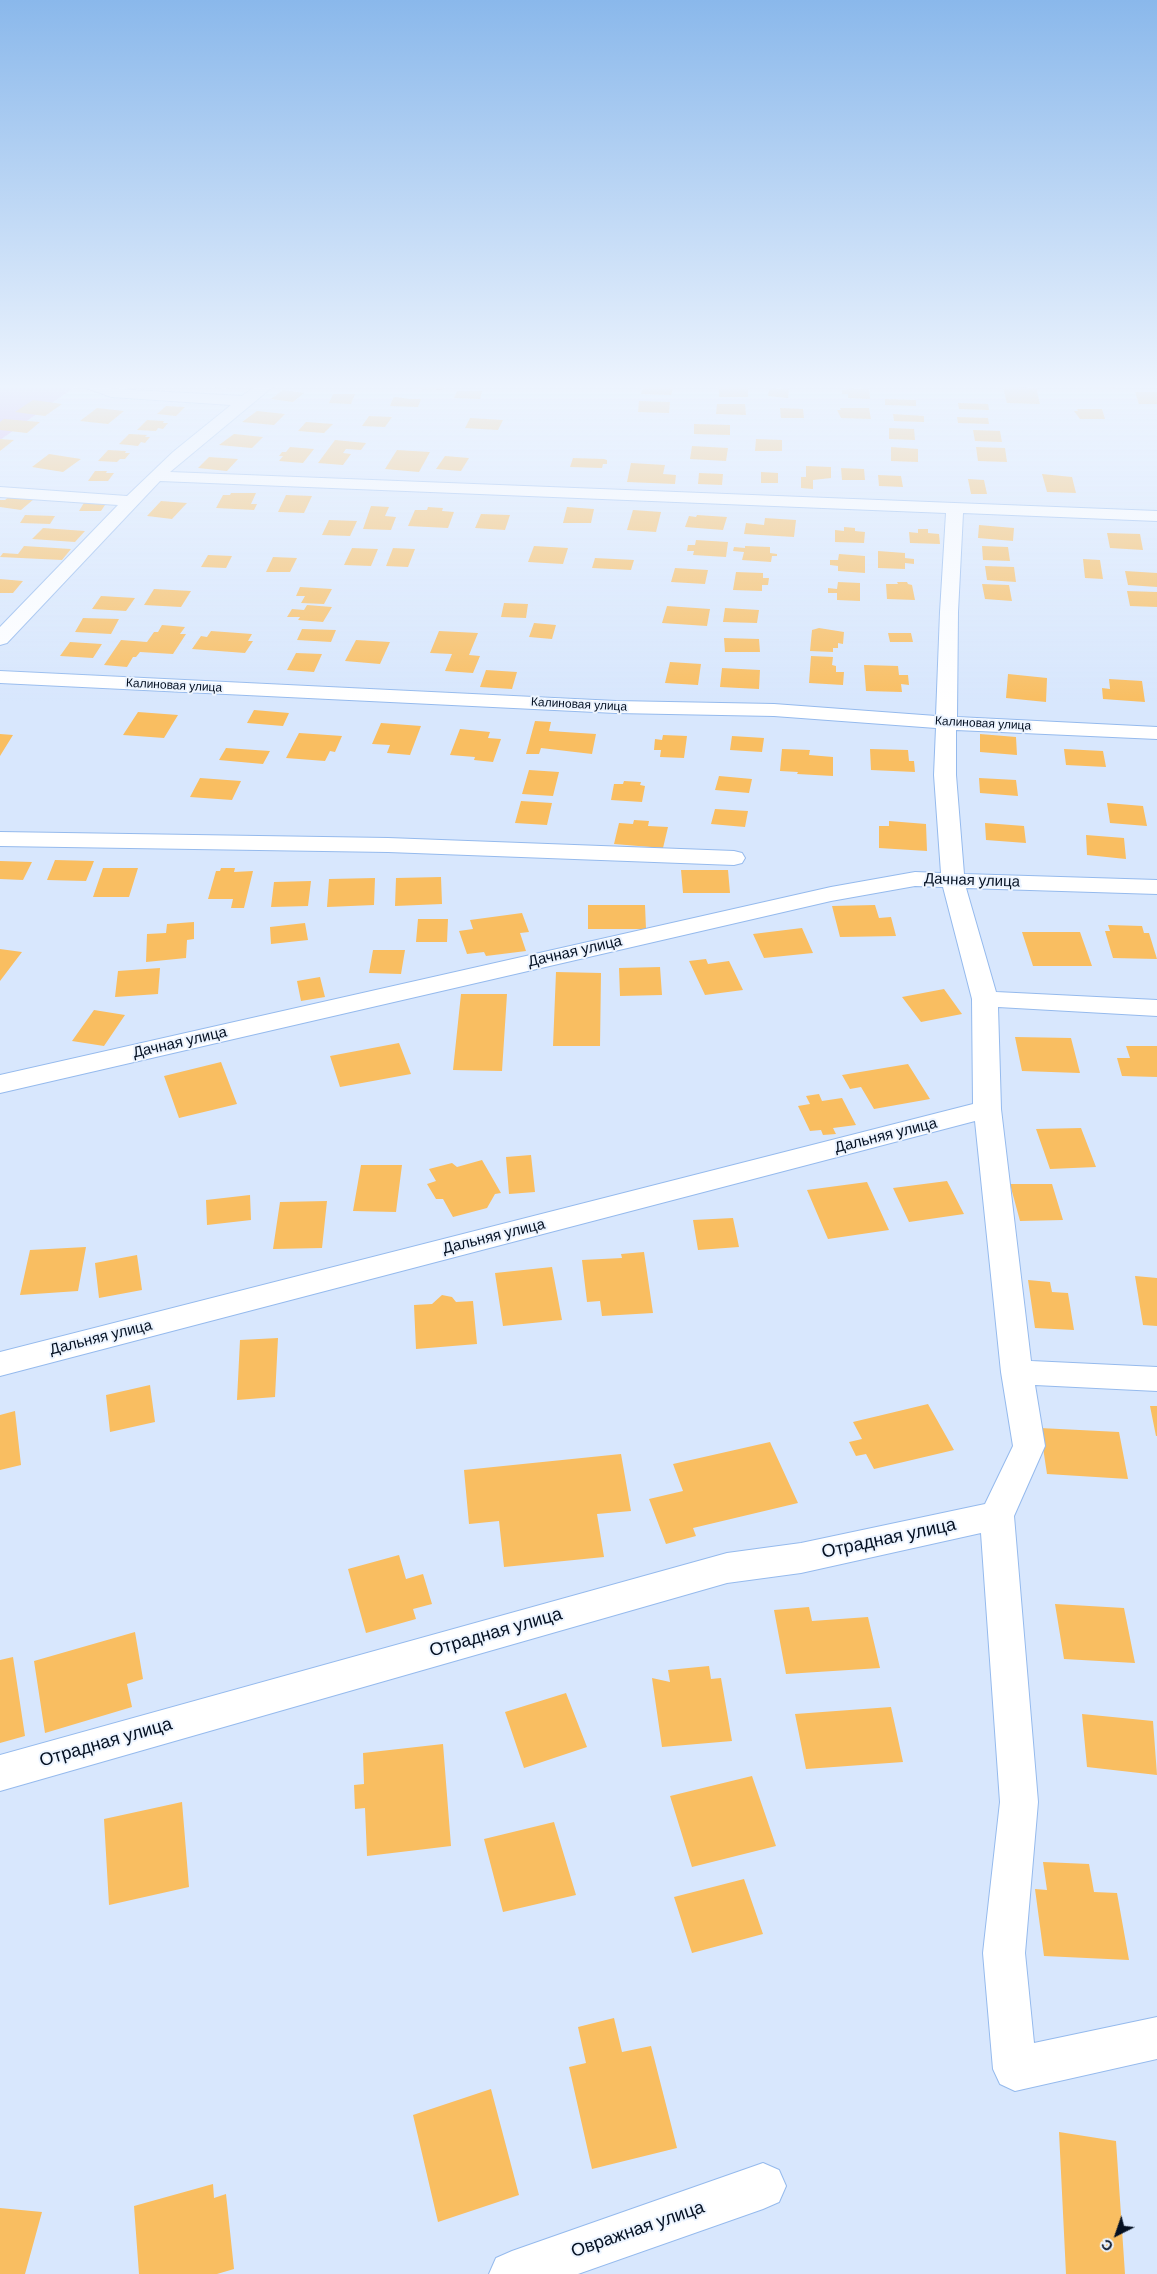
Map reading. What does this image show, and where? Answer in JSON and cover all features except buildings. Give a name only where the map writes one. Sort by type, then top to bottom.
[{"type":"street","points":[[0,639],[142,490]]},
{"type":"street","points":[[509,490],[1157,516]]},
{"type":"street","points":[[0,492],[132,501]]},
{"type":"street","points":[[955,508],[949,612],[946,775],[953,881],[986,999],[987,1110],[1017,1372],[1029,1446],[997,1516],[1020,1802],[1004,1954],[1015,2069],[1157,2038]]},
{"type":"street","points":[[0,609],[26,610]]},
{"type":"street","name":"Калиновая улица","points":[[0,677],[616,707],[774,710],[947,723],[1157,733]]},
{"type":"street","points":[[0,839],[388,845],[734,858]]},
{"type":"street","name":"Дачная улица","points":[[0,1084],[831,894],[915,879],[1157,887]]},
{"type":"street","points":[[986,999],[1157,1008]]},
{"type":"street","name":"Дальняя улица","points":[[0,1364],[987,1110]]},
{"type":"street","points":[[1017,1372],[1157,1379]]},
{"type":"street","name":"Отрадная улица","points":[[0,1773],[727,1568],[802,1558],[997,1516]]},
{"type":"street","name":"Овражная улица","points":[[512,2274],[764,2186]]}]
